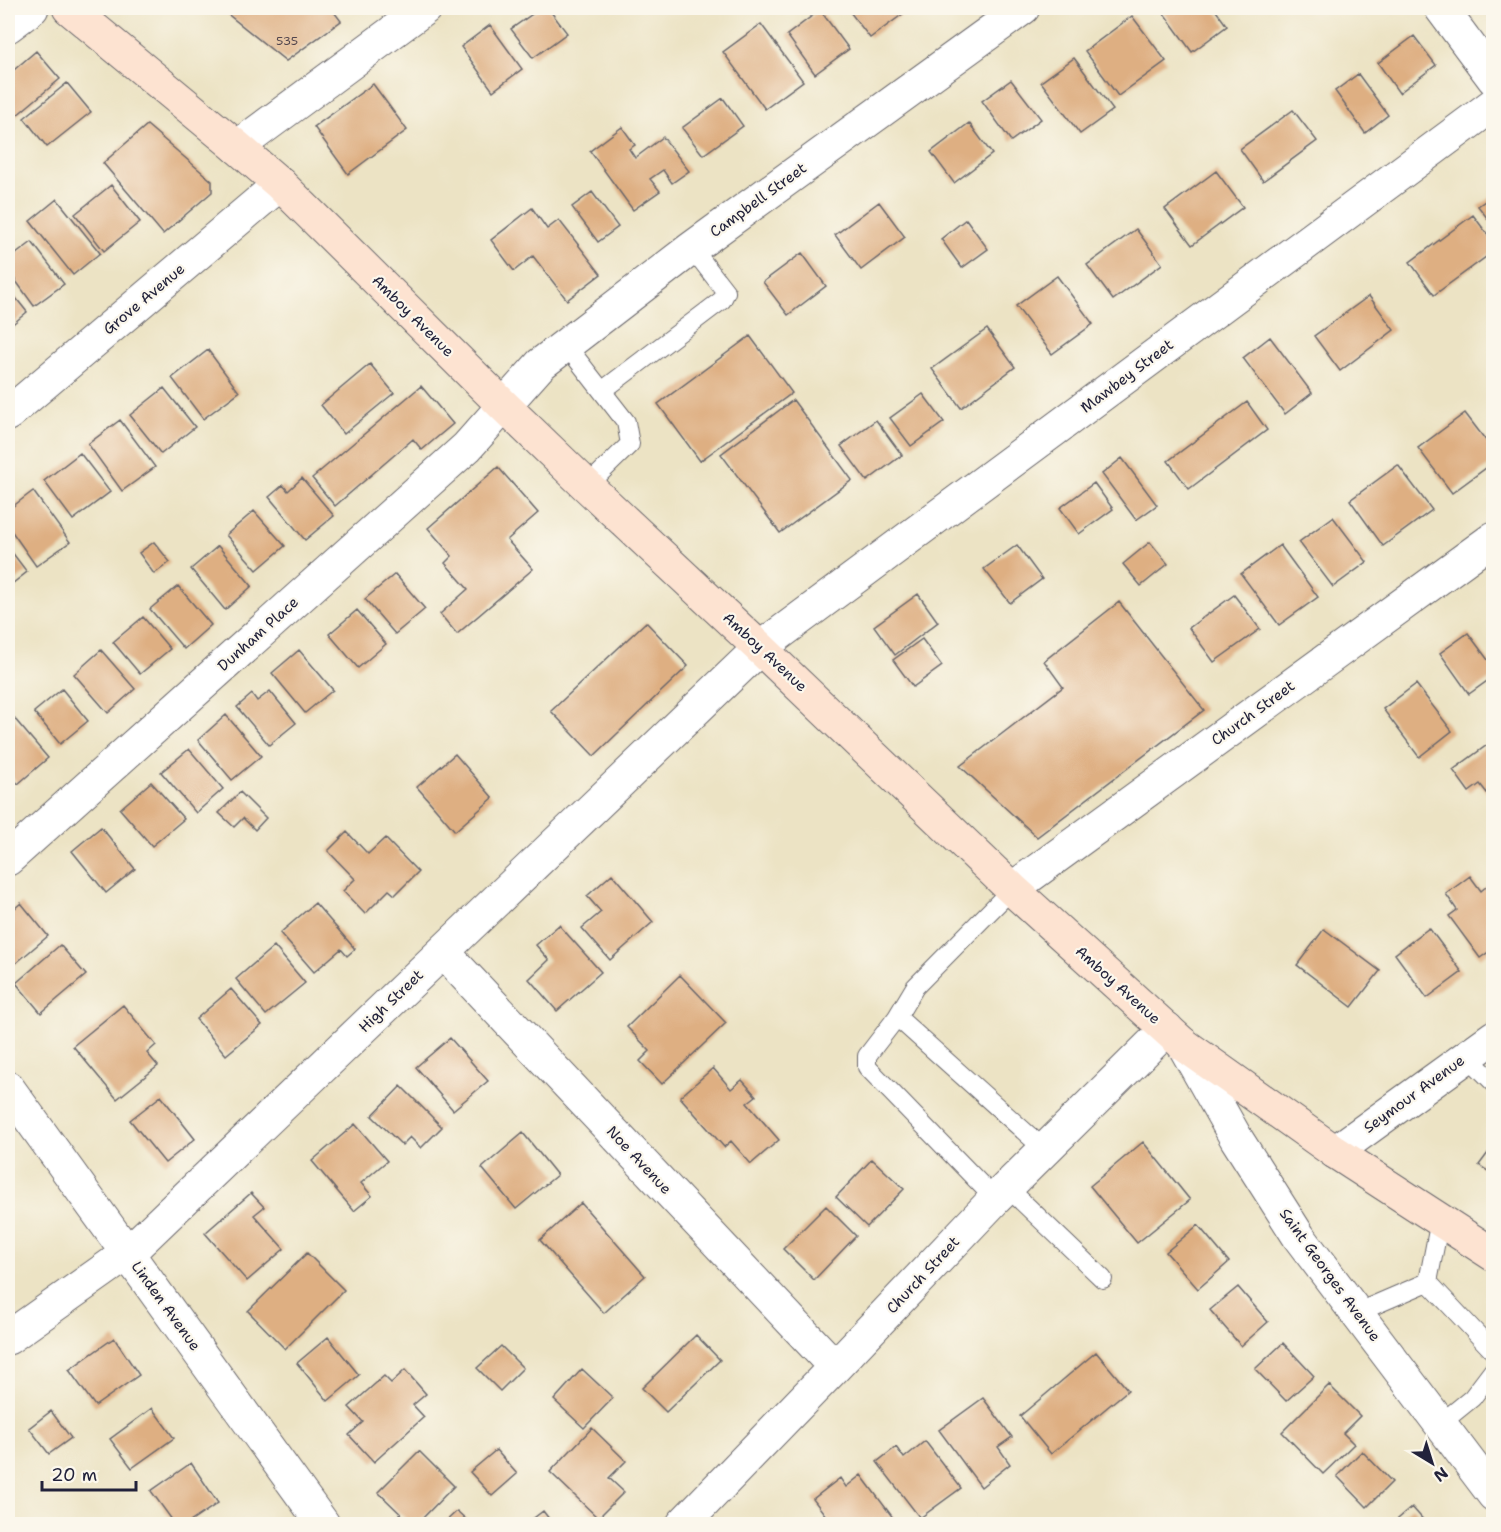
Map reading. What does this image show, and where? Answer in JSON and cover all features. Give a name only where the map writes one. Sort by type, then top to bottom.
[{"type":"main road","name":"Amboy Avenue","points":[[69,8],[280,184],[587,486],[1012,889],[1175,1037],[1335,1152],[1494,1255]]},
{"type":"street","points":[[8,26],[32,8]]},
{"type":"street","points":[[237,147],[424,8]]},
{"type":"street","name":"Campbell Street","points":[[504,406],[541,364],[692,248],[1023,8]]},
{"type":"street","points":[[1441,8],[1494,79]]},
{"type":"street","name":"Mawbey Street","points":[[760,648],[1494,104]]},
{"type":"street","name":"Grove Avenue","points":[[8,414],[280,184]]},
{"type":"street","name":"Dunham Place","points":[[8,859],[467,447],[504,406]]},
{"type":"street","name":"Church Street","points":[[1012,889],[1494,538]]},
{"type":"street","name":"High Street","points":[[8,1338],[128,1253],[760,648]]},
{"type":"street","name":"Noe Avenue","points":[[443,952],[835,1367]]},
{"type":"street","name":"Church Street","points":[[683,1524],[1044,1149],[1175,1037]]},
{"type":"street","name":"Saint Georges Avenue","points":[[1175,1037],[1299,1237],[1494,1495]]},
{"type":"street","name":"Seymour Avenue","points":[[1335,1152],[1494,1037]]},
{"type":"street","name":"Linden Avenue","points":[[8,1088],[323,1524]]},
{"type":"lane","points":[[602,391],[722,300],[726,292],[692,248]]},
{"type":"lane","points":[[566,345],[626,422],[630,444],[587,486]]},
{"type":"lane","points":[[1012,889],[915,987],[897,1017],[867,1056],[867,1067],[1001,1193],[1103,1279]]},
{"type":"lane","points":[[897,1017],[1044,1149]]},
{"type":"lane","points":[[1467,1056],[1494,1083]]},
{"type":"lane","points":[[1428,1282],[1440,1220]]},
{"type":"lane","points":[[1356,1313],[1428,1282]]},
{"type":"lane","points":[[1428,1282],[1494,1352]]},
{"type":"lane","points":[[1440,1424],[1472,1398],[1494,1370]]},
{"type":"building","points":[[220,8],[331,8],[341,21],[286,61]]},
{"type":"building","points":[[541,8],[548,8],[567,33],[533,58],[511,29]]},
{"type":"building","points":[[847,8],[911,8],[870,38]]},
{"type":"building","points":[[1160,8],[1214,8],[1227,26],[1192,52]]},
{"type":"building","points":[[820,10],[849,49],[815,74],[787,35]]},
{"type":"building","points":[[1132,16],[1166,61],[1118,96],[1085,51]]},
{"type":"building","points":[[761,24],[803,81],[765,109],[723,52]]},
{"type":"building","points":[[490,25],[522,69],[493,91],[461,47]]},
{"type":"building","points":[[1414,36],[1436,65],[1399,93],[1378,63]]},
{"type":"building","points":[[36,51],[60,79],[16,116],[8,105],[8,75]]},
{"type":"building","points":[[1074,58],[1113,110],[1080,134],[1041,82]]},
{"type":"building","points":[[1358,74],[1388,115],[1365,133],[1335,91]]},
{"type":"building","points":[[1011,80],[1041,119],[1011,141],[982,101]]},
{"type":"building","points":[[67,83],[91,112],[47,147],[24,118]]},
{"type":"building","points":[[373,84],[407,130],[348,174],[314,127]]},
{"type":"building","points":[[723,98],[743,126],[703,155],[682,128]]},
{"type":"building","points":[[1293,110],[1317,141],[1263,181],[1240,149]]},
{"type":"building","points":[[969,123],[992,154],[954,183],[931,152]]},
{"type":"building","points":[[147,125],[212,181],[212,192],[163,234],[103,163]]},
{"type":"building","points":[[622,127],[635,145],[629,149],[635,158],[663,137],[689,171],[672,183],[663,170],[650,179],[660,191],[633,210],[590,151]]},
{"type":"building","points":[[1216,171],[1243,207],[1192,245],[1165,209]]},
{"type":"building","points":[[111,185],[140,222],[104,251],[75,214]]},
{"type":"building","points":[[592,192],[618,227],[598,242],[572,207]]},
{"type":"building","points":[[1494,195],[1494,227],[1478,206]]},
{"type":"building","points":[[57,199],[100,253],[73,275],[30,221]]},
{"type":"building","points":[[879,202],[905,237],[861,270],[835,235]]},
{"type":"building","points":[[532,208],[547,229],[559,220],[601,274],[567,300],[533,256],[514,271],[491,240]]},
{"type":"building","points":[[1473,215],[1494,243],[1494,251],[1434,295],[1410,262]]},
{"type":"building","points":[[966,219],[988,249],[962,268],[941,239]]},
{"type":"building","points":[[1136,229],[1162,264],[1113,300],[1087,265]]},
{"type":"building","points":[[32,242],[64,284],[34,306],[8,270],[8,260]]},
{"type":"building","points":[[802,253],[826,286],[788,315],[763,282]]},
{"type":"building","points":[[1057,276],[1093,324],[1052,354],[1016,306]]},
{"type":"building","points":[[8,288],[27,312],[8,328]]},
{"type":"building","points":[[1369,296],[1394,330],[1340,371],[1314,336]]},
{"type":"building","points":[[987,329],[1015,367],[961,408],[932,369]]},
{"type":"building","points":[[750,336],[792,393],[700,461],[658,404]]},
{"type":"building","points":[[1270,337],[1312,393],[1285,414],[1243,358]]},
{"type":"building","points":[[208,350],[239,392],[203,419],[172,378]]},
{"type":"building","points":[[370,364],[394,393],[344,434],[321,405]]},
{"type":"building","points":[[421,386],[453,424],[422,450],[413,439],[335,506],[312,478]]},
{"type":"building","points":[[164,388],[195,427],[161,454],[130,415]]},
{"type":"building","points":[[923,394],[944,422],[911,446],[890,418]]},
{"type":"building","points":[[793,400],[852,480],[780,533],[721,454]]},
{"type":"building","points":[[1247,402],[1267,430],[1189,489],[1168,461]]},
{"type":"building","points":[[1465,413],[1494,451],[1494,462],[1452,493],[1418,448]]},
{"type":"building","points":[[120,420],[155,467],[122,491],[88,444]]},
{"type":"building","points":[[876,420],[902,455],[867,481],[841,446]]},
{"type":"building","points":[[80,453],[110,492],[73,520],[44,481]]},
{"type":"building","points":[[1122,458],[1157,505],[1136,520],[1102,474]]},
{"type":"building","points":[[1398,465],[1432,510],[1383,546],[1350,500]]},
{"type":"building","points":[[498,467],[538,513],[507,540],[533,569],[457,634],[440,614],[468,589],[445,563],[452,556],[428,528]]},
{"type":"building","points":[[302,478],[334,516],[305,540],[269,497],[283,485],[288,491]]},
{"type":"building","points":[[1094,483],[1113,509],[1079,534],[1060,508]]},
{"type":"building","points":[[33,491],[70,542],[36,566],[8,526],[8,510]]},
{"type":"building","points":[[254,511],[285,546],[257,570],[226,535]]},
{"type":"building","points":[[1333,517],[1367,562],[1333,587],[1299,542]]},
{"type":"building","points":[[154,542],[170,562],[154,574],[139,553]]},
{"type":"building","points":[[1150,542],[1168,564],[1141,586],[1123,564]]},
{"type":"building","points":[[1017,545],[1042,579],[1010,603],[984,569]]},
{"type":"building","points":[[1280,545],[1318,597],[1279,625],[1241,574]]},
{"type":"building","points":[[218,546],[252,586],[225,610],[191,569]]},
{"type":"building","points":[[8,547],[27,572],[8,587]]},
{"type":"building","points":[[395,574],[425,609],[395,634],[365,599]]},
{"type":"building","points":[[178,586],[211,625],[184,649],[150,609]]},
{"type":"building","points":[[918,594],[938,622],[895,655],[874,626]]},
{"type":"building","points":[[1234,595],[1260,629],[1214,662],[1189,628]]},
{"type":"building","points":[[1119,602],[1204,710],[1037,837],[960,766],[1063,687],[1044,661]]},
{"type":"building","points":[[357,610],[386,644],[358,668],[329,634]]},
{"type":"building","points":[[143,617],[170,649],[140,674],[113,642]]},
{"type":"building","points":[[646,622],[688,666],[594,756],[551,711]]},
{"type":"building","points":[[1468,633],[1494,668],[1494,676],[1469,694],[1440,653]]},
{"type":"building","points":[[922,639],[942,666],[913,687],[893,660]]},
{"type":"building","points":[[101,650],[135,689],[108,713],[74,674]]},
{"type":"building","points":[[299,650],[333,690],[305,713],[272,673]]},
{"type":"building","points":[[1416,684],[1452,731],[1419,757],[1383,709]]},
{"type":"building","points":[[62,689],[88,721],[60,744],[34,712]]},
{"type":"building","points":[[270,691],[296,723],[269,745],[237,707],[252,694],[257,701]]},
{"type":"building","points":[[8,711],[48,758],[18,784],[8,772]]},
{"type":"building","points":[[226,715],[261,756],[232,780],[198,740]]},
{"type":"building","points":[[1494,740],[1494,802],[1480,784],[1469,792],[1453,770]]},
{"type":"building","points":[[189,749],[223,789],[196,813],[161,772]]},
{"type":"building","points":[[455,754],[493,798],[455,831],[417,787]]},
{"type":"building","points":[[151,782],[184,819],[152,846],[120,809]]},
{"type":"building","points":[[240,792],[266,818],[255,830],[243,818],[234,827],[219,813]]},
{"type":"building","points":[[101,827],[135,869],[106,893],[72,851]]},
{"type":"building","points":[[347,832],[368,854],[385,838],[418,872],[395,895],[389,890],[365,914],[343,891],[355,879],[328,851]]},
{"type":"building","points":[[612,874],[653,922],[610,960],[582,928],[601,912],[587,896]]},
{"type":"building","points":[[1470,876],[1481,891],[1487,886],[1494,894],[1494,948],[1480,958],[1449,916],[1457,910],[1446,894]]},
{"type":"building","points":[[21,903],[48,936],[15,964],[8,954],[8,914]]},
{"type":"building","points":[[315,903],[355,949],[347,956],[341,949],[314,972],[280,933]]},
{"type":"building","points":[[559,925],[601,972],[557,1011],[529,979],[549,960],[536,945]]},
{"type":"building","points":[[1429,928],[1462,972],[1427,998],[1395,954]]},
{"type":"building","points":[[1324,929],[1380,971],[1352,1007],[1297,965]]},
{"type":"building","points":[[60,945],[86,975],[41,1013],[16,983]]},
{"type":"building","points":[[274,946],[305,983],[266,1015],[236,979]]},
{"type":"building","points":[[680,975],[726,1023],[662,1084],[640,1061],[650,1051],[627,1027]]},
{"type":"building","points":[[231,989],[262,1025],[226,1055],[196,1019]]},
{"type":"building","points":[[123,1005],[156,1045],[147,1053],[158,1066],[117,1099],[73,1046]]},
{"type":"building","points":[[450,1038],[488,1081],[453,1110],[416,1067]]},
{"type":"building","points":[[713,1068],[731,1089],[742,1080],[756,1096],[747,1103],[779,1140],[751,1164],[731,1141],[724,1147],[680,1097]]},
{"type":"building","points":[[401,1086],[442,1127],[421,1148],[410,1137],[402,1145],[372,1116]]},
{"type":"building","points":[[161,1096],[195,1139],[165,1163],[130,1120]]},
{"type":"building","points":[[355,1124],[387,1161],[361,1183],[372,1196],[354,1211],[312,1161]]},
{"type":"building","points":[[523,1133],[557,1175],[516,1209],[482,1168]]},
{"type":"building","points":[[1143,1142],[1190,1200],[1137,1243],[1090,1186]]},
{"type":"building","points":[[1494,1145],[1494,1175],[1479,1165]]},
{"type":"building","points":[[872,1159],[904,1189],[867,1227],[836,1197]]},
{"type":"building","points":[[251,1193],[264,1207],[254,1215],[284,1249],[247,1281],[205,1233]]},
{"type":"building","points":[[581,1203],[645,1276],[604,1313],[540,1240]]},
{"type":"building","points":[[826,1206],[856,1236],[814,1280],[783,1249]]},
{"type":"building","points":[[1198,1225],[1229,1262],[1198,1289],[1166,1252]]},
{"type":"building","points":[[307,1253],[344,1290],[285,1349],[248,1311]]},
{"type":"building","points":[[1238,1287],[1268,1322],[1241,1346],[1210,1310]]},
{"type":"building","points":[[696,1335],[720,1360],[666,1412],[642,1388]]},
{"type":"building","points":[[328,1337],[359,1375],[328,1401],[297,1363]]},
{"type":"building","points":[[114,1338],[139,1375],[95,1406],[69,1370]]},
{"type":"building","points":[[1283,1343],[1314,1376],[1286,1401],[1255,1369]]},
{"type":"building","points":[[501,1346],[523,1368],[500,1391],[477,1368]]},
{"type":"building","points":[[1096,1352],[1128,1390],[1051,1454],[1020,1416]]},
{"type":"building","points":[[582,1369],[613,1398],[584,1428],[554,1400]]},
{"type":"building","points":[[405,1370],[426,1394],[413,1405],[424,1417],[374,1462],[349,1435],[363,1422],[349,1407],[384,1376],[391,1383]]},
{"type":"building","points":[[1329,1385],[1360,1416],[1343,1433],[1354,1444],[1323,1474],[1282,1432]]},
{"type":"building","points":[[983,1398],[1012,1437],[998,1447],[1010,1464],[981,1487],[939,1430]]},
{"type":"building","points":[[152,1408],[174,1438],[132,1468],[110,1439]]},
{"type":"building","points":[[51,1411],[71,1438],[49,1454],[29,1428]]},
{"type":"building","points":[[592,1428],[626,1461],[609,1478],[624,1492],[598,1518],[550,1472]]},
{"type":"building","points":[[925,1441],[961,1488],[920,1518],[877,1462],[896,1447],[904,1458]]},
{"type":"building","points":[[496,1450],[517,1474],[492,1496],[470,1472]]},
{"type":"building","points":[[419,1451],[454,1486],[417,1524],[411,1524],[378,1492]]},
{"type":"building","points":[[1362,1451],[1392,1482],[1367,1507],[1337,1476]]},
{"type":"building","points":[[191,1463],[218,1503],[187,1524],[175,1524],[151,1491]]},
{"type":"building","points":[[861,1475],[897,1523],[832,1524],[813,1499],[840,1478],[846,1487]]},
{"type":"building","points":[[1412,1507],[1427,1524],[1392,1524]]},
{"type":"building","points":[[457,1511],[471,1524],[443,1524]]},
{"type":"building","points":[[543,1511],[553,1524],[526,1524]]}]
